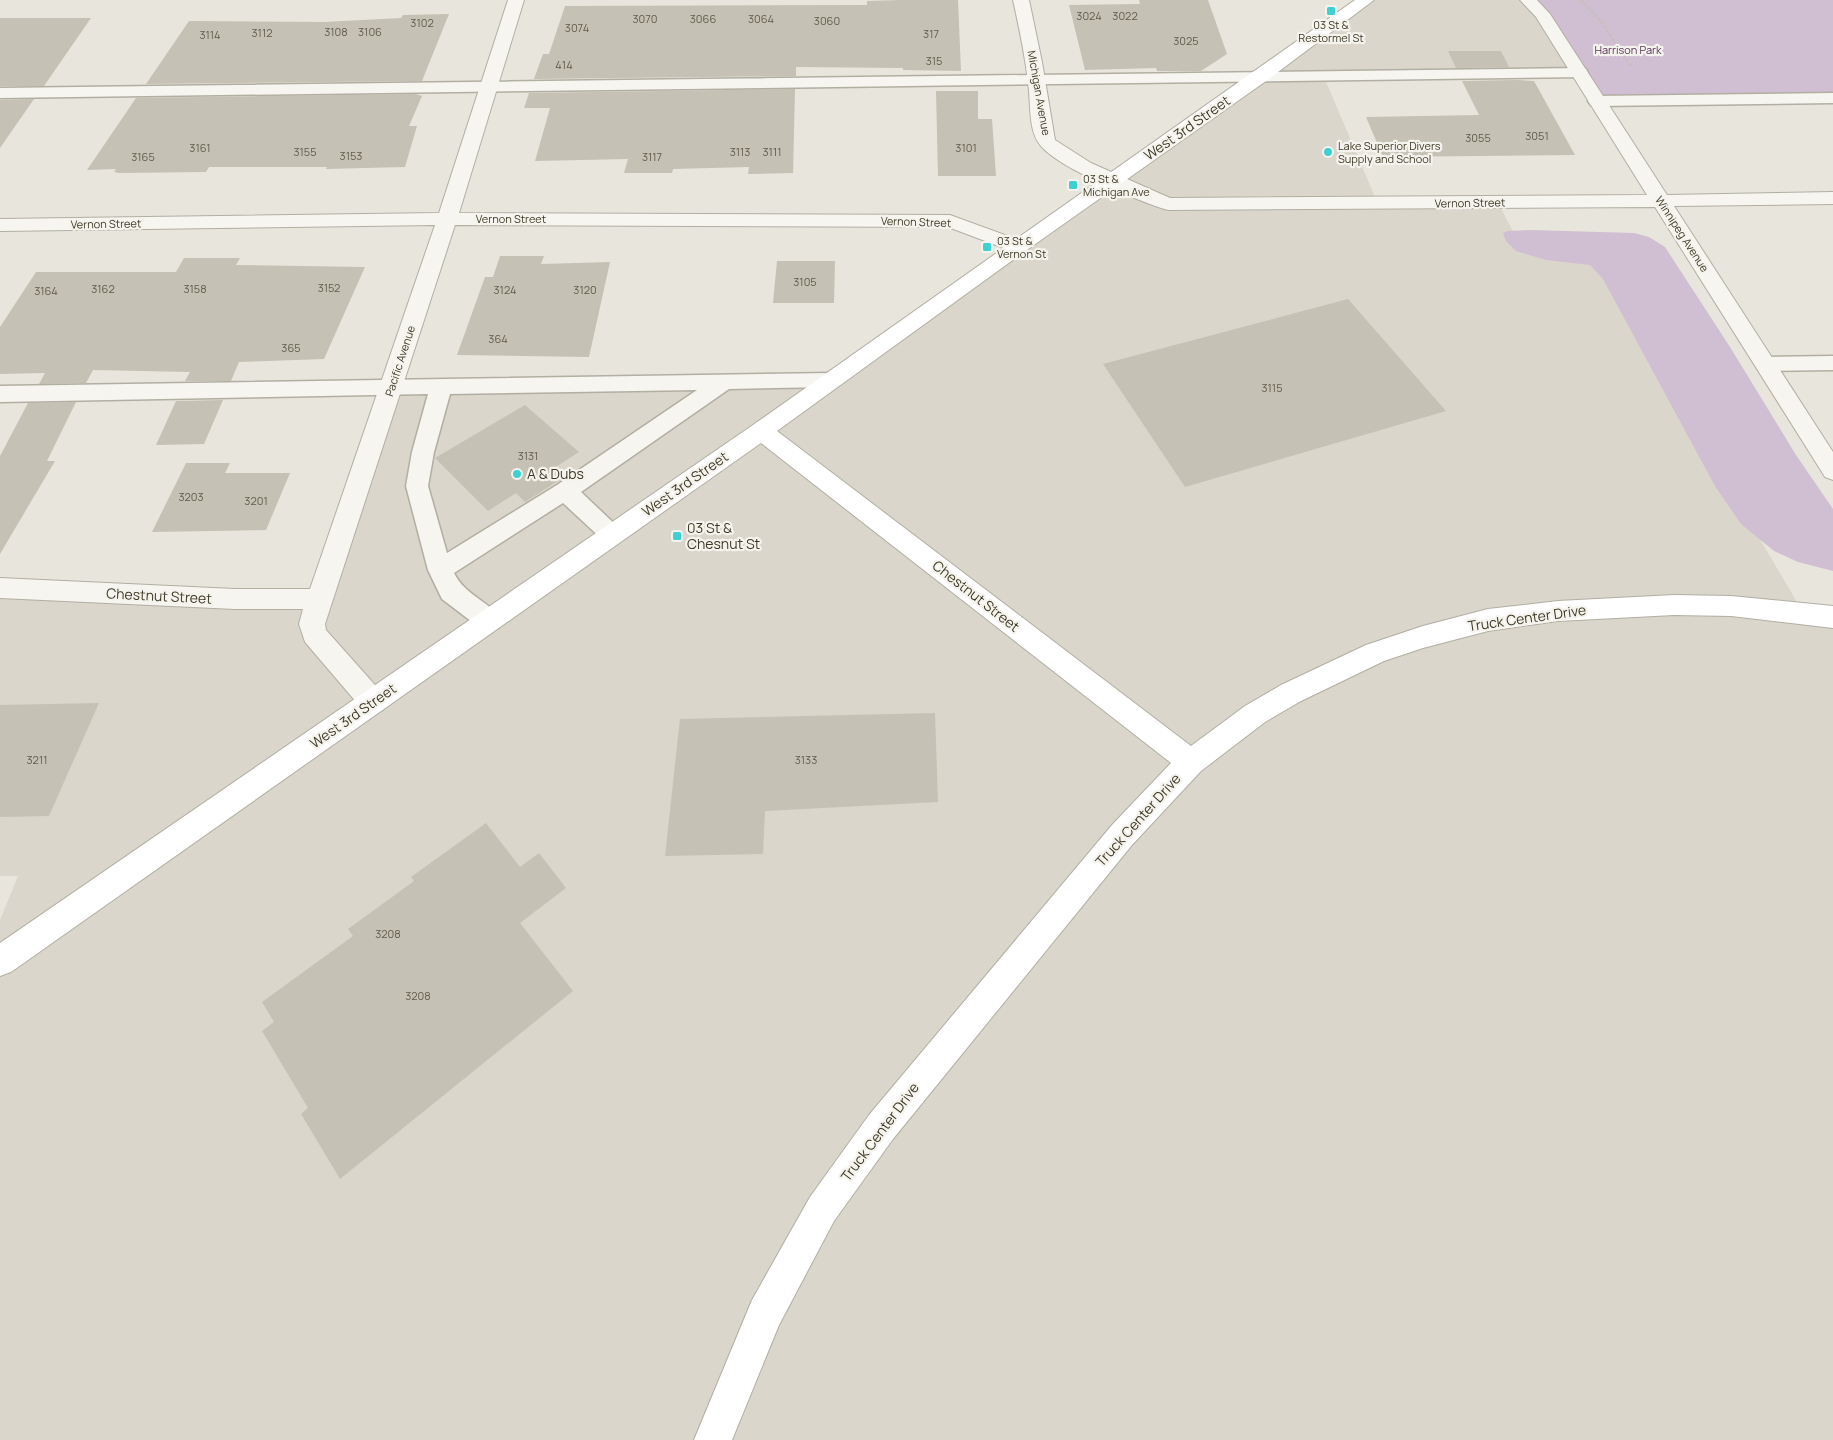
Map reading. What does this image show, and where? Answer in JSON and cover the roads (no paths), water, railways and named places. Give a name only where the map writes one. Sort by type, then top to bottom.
[{"type":"main road","name":"West 3rd Street","points":[[0,961],[761,431],[1017,246],[1260,77],[1366,0]]},
{"type":"main road","name":"Chestnut Street","points":[[761,431],[1191,762]]},
{"type":"main road","name":"Truck Center Drive","points":[[713,1440],[765,1313],[827,1201],[880,1127],[1122,835],[1191,762],[1255,714],[1335,671],[1375,653],[1423,637],[1488,620],[1558,611],[1674,605],[1731,606],[1833,617]]},
{"type":"street","name":"Pacific Avenue","points":[[373,702],[314,634],[312,624],[447,219],[516,0]]},
{"type":"street","name":"Michigan Avenue","points":[[1022,0],[1046,140],[1050,145],[1070,158],[1112,180]]},
{"type":"street","name":"Winnipeg Avenue","points":[[1528,0],[1542,14],[1833,471]]},
{"type":"street","name":"Vernon Street","points":[[1112,180],[1150,199],[1168,204],[1192,206],[1833,198]]},
{"type":"street","name":"Vernon Street","points":[[0,225],[447,219],[950,221],[1017,246]]},
{"type":"street","name":"Chestnut Street","points":[[0,588],[235,599],[319,599]]},
{"type":"lane","points":[[0,93],[1580,73]]},
{"type":"lane","points":[[1597,101],[1833,98]]},
{"type":"lane","points":[[1765,364],[1833,363]]},
{"type":"lane","points":[[0,394],[831,380]]},
{"type":"lane","points":[[440,570],[565,491],[724,382]]},
{"type":"lane","points":[[441,386],[423,452],[417,486],[440,570],[451,592],[489,621]]},
{"type":"lane","points":[[565,491],[612,535]]},
{"type":"place","name":"03 St & Restormel St","points":[[1331,11]]},
{"type":"place","name":"Lake Superior Divers Supply and School","points":[[1328,152]]},
{"type":"place","name":"03 St & Michigan Ave","points":[[1073,185]]},
{"type":"place","name":"03 St & Vernon St","points":[[987,247]]},
{"type":"place","name":"A & Dubs","points":[[517,474]]},
{"type":"place","name":"03 St & Chesnut St","points":[[677,536]]},
{"type":"park label","name":"Harrison Park","points":[[1628,50]]}]
